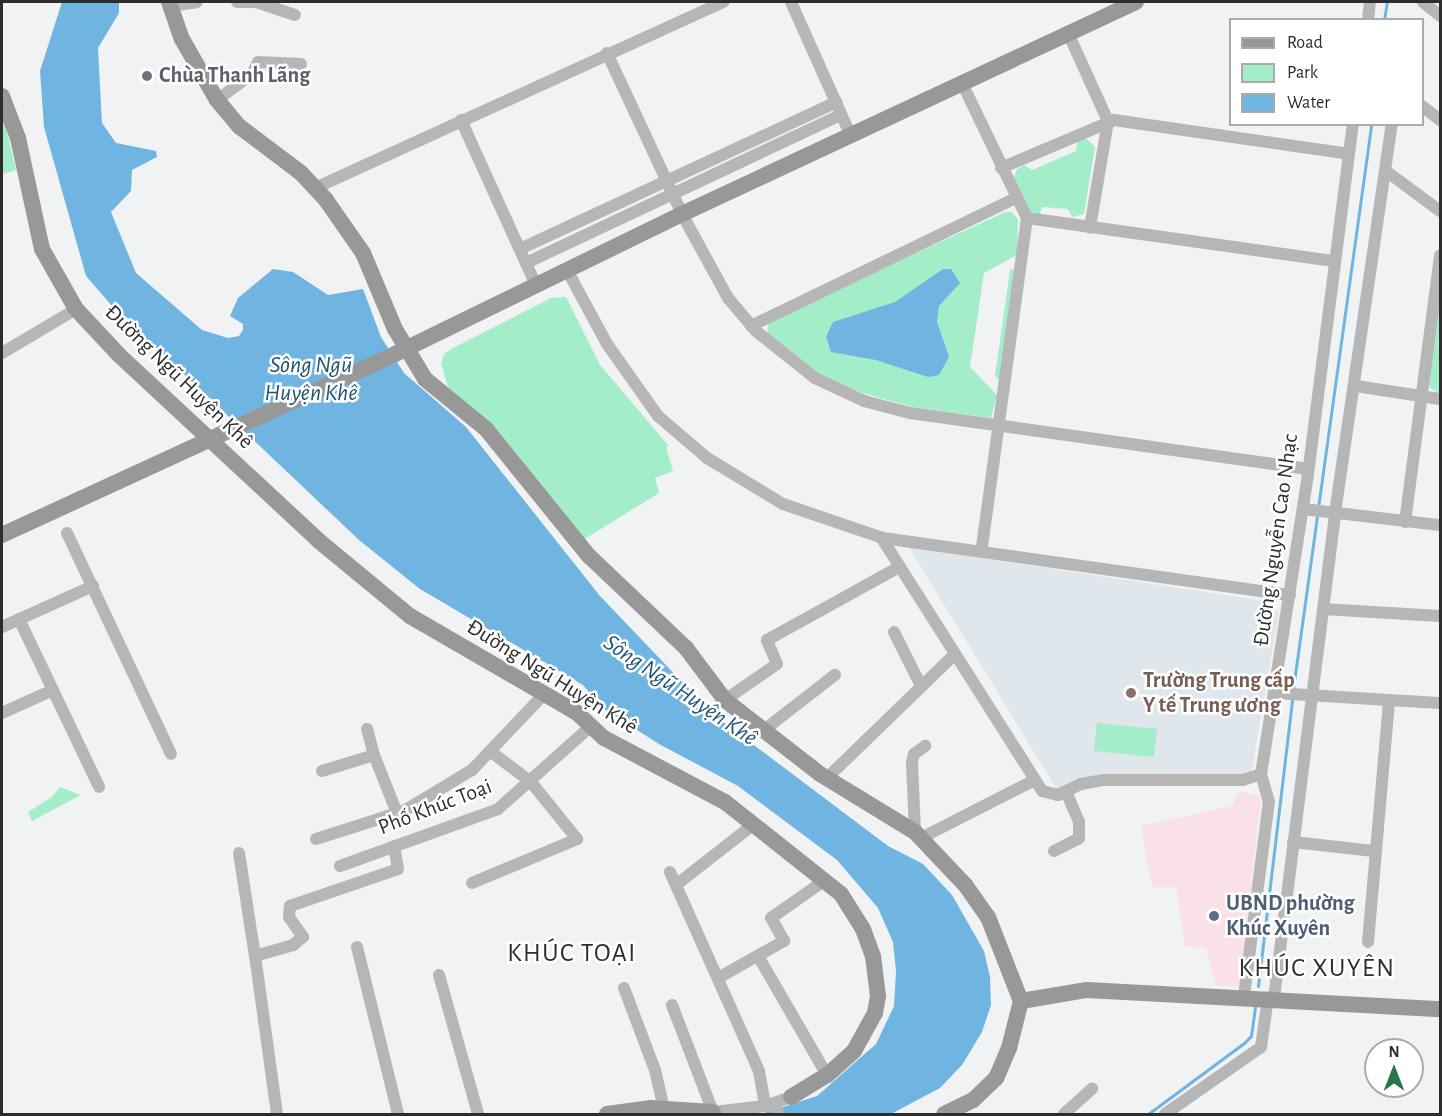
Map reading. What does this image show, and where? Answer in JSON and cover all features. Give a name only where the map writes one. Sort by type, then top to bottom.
[{"type":"street","points":[[197,2],[170,4],[182,39],[217,100],[240,127],[315,189],[363,253],[400,351],[425,379],[486,429],[588,556],[686,648],[725,700],[827,778],[918,835],[966,886],[987,917],[1021,1001],[1012,1041],[996,1078],[973,1100],[944,1114]]},
{"type":"street","points":[[237,2],[256,2],[295,15]]},
{"type":"street","points":[[315,189],[607,53],[724,2]]},
{"type":"street","points":[[791,2],[850,134]]},
{"type":"street","points":[[2,535],[400,351],[850,134],[1136,2]]},
{"type":"street","points":[[1368,18],[1370,2]]},
{"type":"street","points":[[1423,2],[1440,16]]},
{"type":"street","points":[[1068,33],[1108,121],[1090,227]]},
{"type":"street","points":[[607,53],[682,214],[728,298],[751,326],[806,372],[854,397],[910,413],[1308,469]]},
{"type":"street","points":[[217,100],[252,74],[258,62],[301,64]]},
{"type":"street","points":[[962,83],[1027,218],[981,552]]},
{"type":"street","name":"Đường Ngũ Huyện Khê","points":[[2,96],[18,138],[42,249],[76,309],[119,355],[212,439],[319,541],[410,616],[544,694],[591,726],[604,738],[725,802],[841,894],[863,929],[873,956],[878,996],[869,1029],[854,1051],[826,1075],[772,1108],[713,1112],[664,1109],[607,1114]]},
{"type":"street","points":[[1424,99],[1440,111]]},
{"type":"street","points":[[520,249],[836,102]]},
{"type":"street","points":[[1424,108],[1440,120]]},
{"type":"street","points":[[526,263],[842,115]]},
{"type":"street","points":[[461,120],[536,285]]},
{"type":"street","points":[[1001,168],[1108,121],[1130,120],[1349,154]]},
{"type":"street","name":"Đường Nguyễn Cao Nhạc","points":[[1260,997],[1269,802],[1262,774],[1279,693],[1290,595],[1306,510],[1308,469],[1353,126]]},
{"type":"street","points":[[1166,1114],[1261,1047],[1260,997],[1293,842],[1308,696],[1323,609],[1334,513],[1356,386],[1392,126]]},
{"type":"street","points":[[1386,171],[1440,211]]},
{"type":"street","points":[[751,326],[1016,198]]},
{"type":"street","points":[[1027,218],[1334,261]]},
{"type":"street","points":[[1405,522],[1440,255]]},
{"type":"street","points":[[567,270],[630,381],[658,416],[692,446],[783,504],[881,537],[1290,595]]},
{"type":"street","points":[[2,353],[76,309]]},
{"type":"street","points":[[1356,386],[1440,399]]},
{"type":"street","points":[[1306,510],[1440,525]]},
{"type":"street","points":[[67,533],[171,754]]},
{"type":"street","points":[[881,537],[1042,791],[1058,795],[1081,784],[1103,780],[1243,780],[1262,774]]},
{"type":"street","points":[[725,700],[777,664],[767,640],[899,567]]},
{"type":"street","points":[[2,627],[93,586]]},
{"type":"street","points":[[1323,609],[1440,616]]},
{"type":"street","points":[[19,619],[99,787]]},
{"type":"street","points":[[894,632],[921,686]]},
{"type":"street","points":[[827,778],[954,655]]},
{"type":"street","points":[[764,730],[835,675]]},
{"type":"street","points":[[2,713],[53,690]]},
{"type":"street","points":[[1279,693],[1440,703]]},
{"type":"street","points":[[316,839],[397,813],[472,770],[544,694]]},
{"type":"street","points":[[1368,942],[1373,851],[1389,700]]},
{"type":"street","name":"Phố Khúc Toại","points":[[340,866],[498,809],[531,782],[591,726]]},
{"type":"street","points":[[367,729],[374,755],[397,813]]},
{"type":"street","points":[[918,835],[912,762],[914,754],[925,746]]},
{"type":"street","points":[[472,883],[577,839],[531,782],[490,752]]},
{"type":"street","points":[[322,771],[374,755]]},
{"type":"street","points":[[918,835],[1035,780]]},
{"type":"street","points":[[1054,852],[1075,843],[1081,832],[1066,792]]},
{"type":"street","points":[[676,885],[754,824]]},
{"type":"street","points":[[1293,842],[1373,851]]},
{"type":"street","points":[[255,956],[293,945],[303,937],[289,917],[290,906],[398,869],[394,846]]},
{"type":"street","points":[[239,854],[277,1114]]},
{"type":"street","points":[[670,872],[759,1071],[772,1108]]},
{"type":"street","points":[[718,978],[784,941],[771,918],[825,880]]},
{"type":"street","points":[[357,947],[398,1114]]},
{"type":"street","points":[[758,956],[826,1075]]},
{"type":"street","points":[[439,975],[478,1114]]},
{"type":"street","points":[[624,988],[655,1070],[664,1109]]},
{"type":"street","points":[[1021,1001],[1087,990],[1260,997],[1440,1009]]},
{"type":"street","points":[[672,1005],[713,1112]]},
{"type":"street","points":[[1064,1114],[1092,1089]]},
{"type":"shaded area","name":"Trường Trung cấp Y tế Trung ương","points":[[909,547],[1264,601],[1279,612],[1251,774],[1246,777],[1114,774],[1056,788]]},
{"type":"shaded area","name":"UBND phường Khúc Xuyên","points":[[1239,791],[1261,796],[1240,987],[1216,985],[1206,948],[1185,946],[1176,887],[1152,887],[1141,826],[1232,806]]},
{"type":"green space","points":[[2,111],[16,170],[2,174]]},
{"type":"green space","points":[[1078,139],[1087,139],[1095,147],[1084,214],[1072,217],[1068,209],[1043,207],[1039,214],[1028,211],[1014,179],[1016,170],[1024,165],[1032,170],[1076,151]]},
{"type":"green space","points":[[1005,212],[1011,212],[1018,219],[1017,255],[984,273],[970,367],[997,395],[991,418],[913,407],[862,393],[818,373],[767,332],[768,324],[791,311]]},
{"type":"green space","points":[[1016,269],[1000,381],[995,376],[1010,270]]},
{"type":"green space","points":[[566,297],[600,365],[669,446],[666,447],[673,471],[655,478],[659,493],[583,540],[490,427],[448,387],[441,363],[444,354],[451,349],[551,298]]},
{"type":"green space","points":[[1440,298],[1440,393],[1430,388],[1429,381]]},
{"type":"green space","points":[[1097,723],[1157,729],[1154,757],[1094,751]]},
{"type":"green space","points":[[60,787],[81,795],[32,821],[28,812],[52,797]]},
{"type":"water","name":"Sông Ngũ Huyện Khê","points":[[62,2],[119,2],[119,13],[98,48],[102,123],[116,143],[156,151],[157,157],[132,170],[131,191],[111,212],[136,273],[202,330],[228,338],[239,336],[243,330],[243,324],[230,316],[238,298],[273,269],[293,272],[328,295],[363,289],[381,337],[404,373],[466,427],[600,596],[685,685],[722,721],[888,846],[923,864],[952,895],[984,951],[990,977],[991,1005],[982,1032],[962,1065],[940,1088],[891,1114],[761,1114],[817,1096],[876,1044],[894,1006],[896,971],[893,942],[878,908],[837,860],[738,786],[659,744],[604,709],[583,685],[420,589],[359,540],[112,306],[86,276],[44,127],[40,71]]},
{"type":"water","points":[[943,269],[951,269],[960,283],[939,306],[937,322],[949,357],[939,375],[928,377],[876,360],[831,352],[826,337],[833,322],[895,302]]},
{"type":"waterway","points":[[1384,18],[1387,2]]},
{"type":"waterway","points":[[1318,508],[1371,126]]},
{"type":"waterway","points":[[1293,689],[1317,515]]},
{"type":"waterway","points":[[1258,986],[1292,699]]},
{"type":"waterway","points":[[1148,1114],[1251,1036],[1255,1006]]},
{"type":"place","name":"Chùa Thanh Lãng","points":[[147,76]]},
{"type":"place","name":"Trường Trung cấp Y tế Trung ương","points":[[1131,693]]},
{"type":"place","name":"UBND phường Khúc Xuyên","points":[[1214,916]]},
{"type":"district","name":"KHÚC TOẠI","points":[[572,954]]},
{"type":"district","name":"KHÚC XUYÊN","points":[[1317,969]]}]
